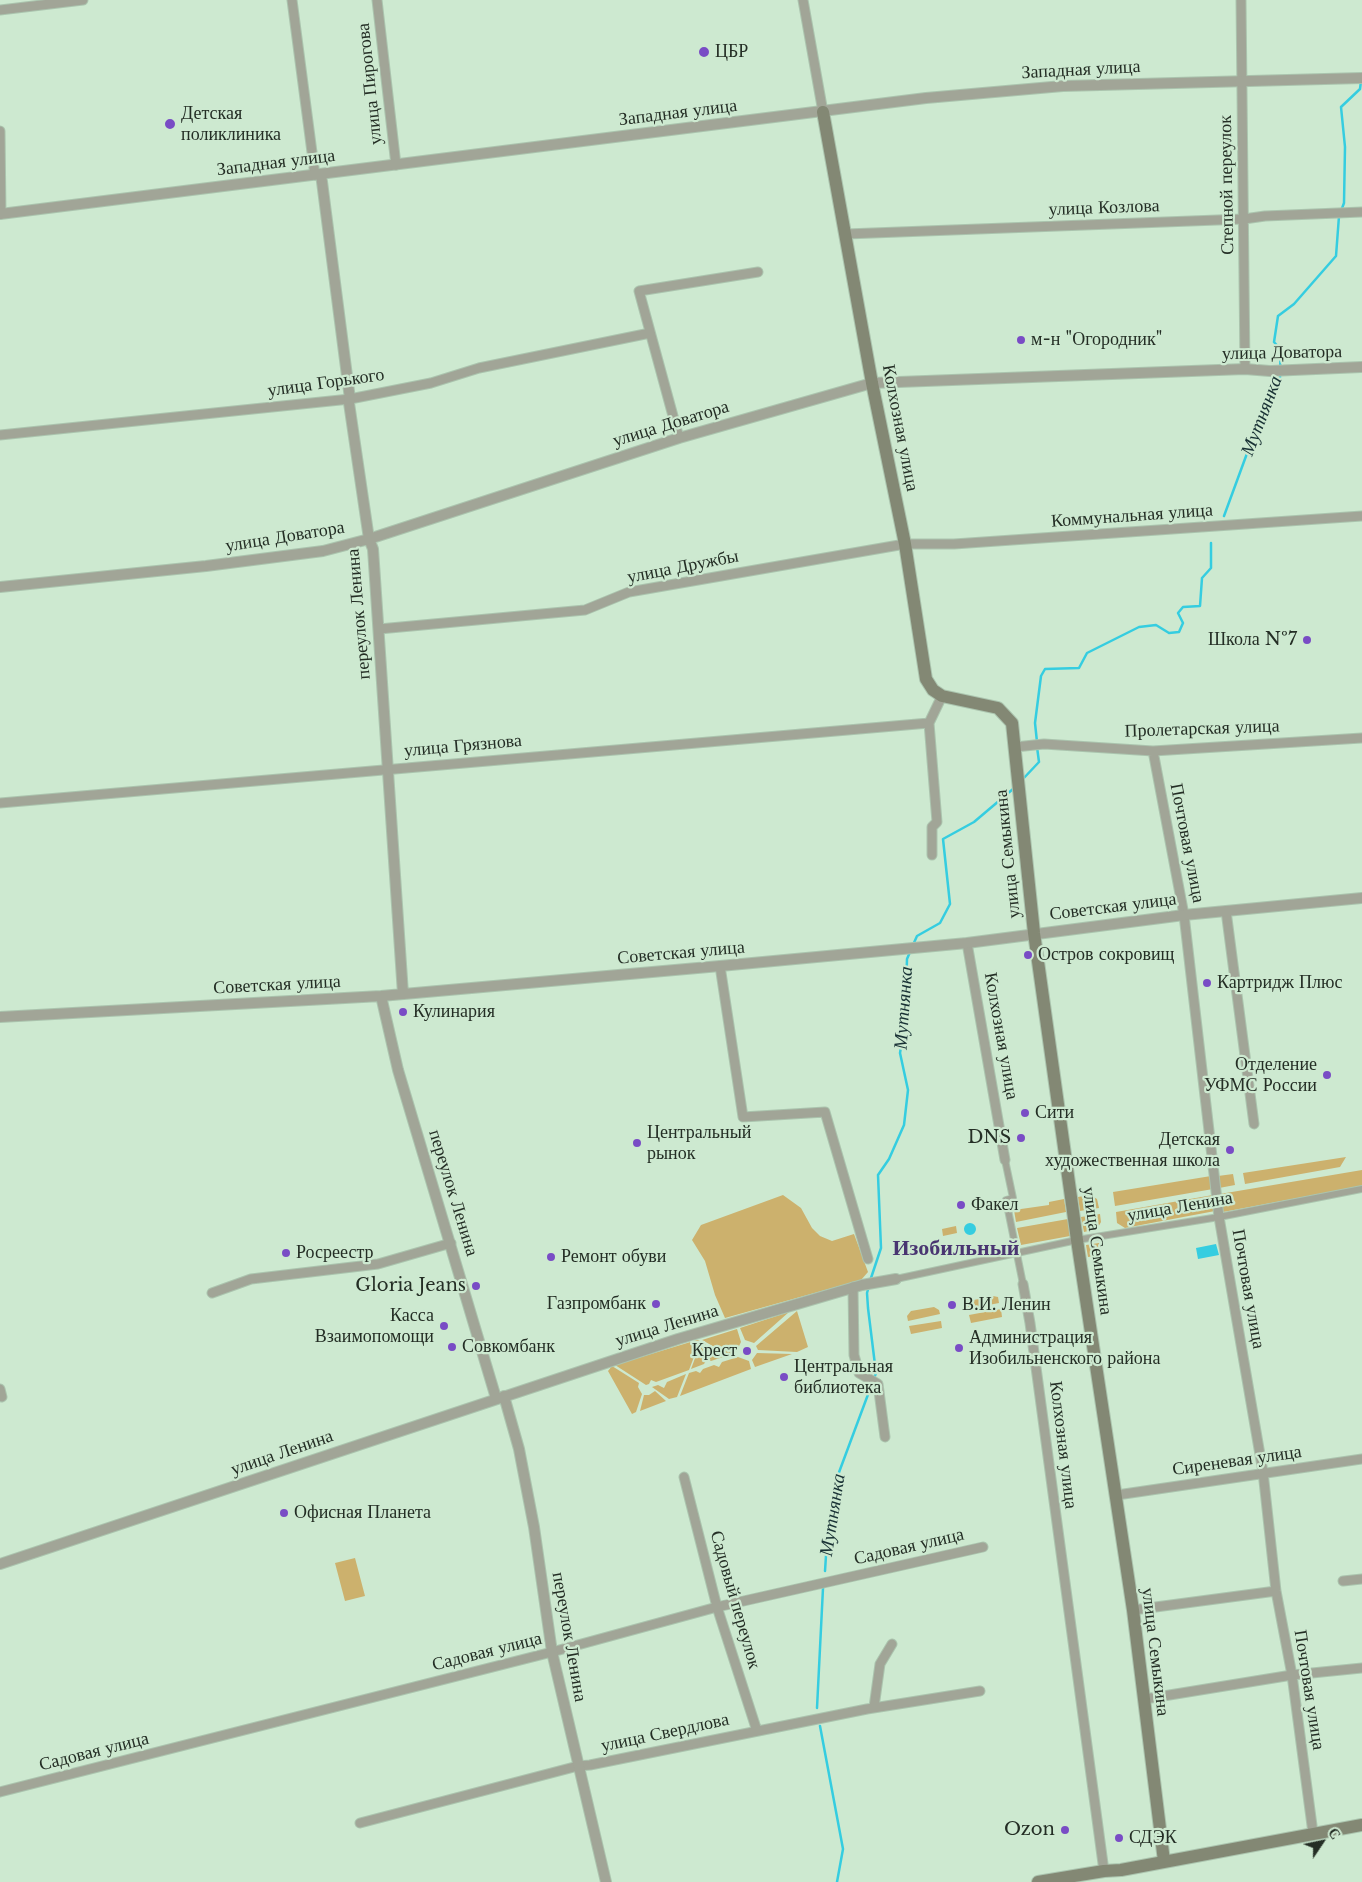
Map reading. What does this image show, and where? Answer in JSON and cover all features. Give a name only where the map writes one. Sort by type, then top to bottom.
[{"type":"main road","name":"Колхозная улица","points":[[823,112],[872,382],[905,544],[926,679],[933,690],[942,696]]},
{"type":"main road","name":"улица Семыкина","points":[[942,696],[998,708],[1012,723],[1034,933],[1077,1240],[1117,1495],[1145,1699],[1154,1792],[1164,1861]]},
{"type":"main road","points":[[1038,1882],[1104,1870],[1122,1876],[1164,1861],[1362,1825]]},
{"type":"street","points":[[0,4],[1,0]]},
{"type":"street","points":[[0,10],[83,0]]},
{"type":"street","name":"переулок Ленина","points":[[292,0],[369,539],[373,548],[403,994]]},
{"type":"street","name":"улица Пирогова","points":[[377,0],[396,165]]},
{"type":"street","name":"Колхозная улица","points":[[802,0],[823,112]]},
{"type":"street","name":"Степной переулок","points":[[1241,0],[1245,369]]},
{"type":"street","name":"Западная улица","points":[[1,214],[926,98],[1063,86],[1357,78]]},
{"type":"street","points":[[0,131],[1,214]]},
{"type":"street","name":"улица Козлова","points":[[846,234],[1244,220],[1265,216],[1362,212]]},
{"type":"street","points":[[679,438],[639,291],[758,272]]},
{"type":"street","name":"улица Горького","points":[[0,435],[350,399],[431,383],[498,364],[650,333]]},
{"type":"street","name":"улица Доватора","points":[[0,587],[206,566],[323,551],[369,539],[679,438],[872,382],[1245,369],[1295,370],[1362,367]]},
{"type":"street","name":"Коммунальная улица","points":[[905,544],[954,544],[1362,516]]},
{"type":"street","name":"улица Дружбы","points":[[379,628],[585,610],[628,592],[905,544]]},
{"type":"street","points":[[932,856],[932,827],[937,822],[929,723],[942,696]]},
{"type":"street","name":"улица Грязнова","points":[[0,802],[929,723]]},
{"type":"street","name":"Пролетарская улица","points":[[1015,747],[1043,744],[1153,751],[1362,738]]},
{"type":"street","name":"Почтовая улица","points":[[1153,751],[1184,915],[1219,1217],[1263,1472],[1276,1591],[1292,1675],[1313,1833]]},
{"type":"street","name":"Советская улица","points":[[0,1017],[381,996],[967,943],[1184,915],[1362,898]]},
{"type":"street","points":[[1226,911],[1254,1124]]},
{"type":"street","name":"Колхозная улица","points":[[967,943],[1013,1198],[1006,1200],[1030,1323],[1104,1870]]},
{"type":"street","points":[[720,966],[743,1117],[825,1112],[868,1259]]},
{"type":"street","name":"переулок Ленина","points":[[381,996],[398,1070],[451,1244],[500,1397],[519,1449],[534,1527],[552,1652],[606,1882]]},
{"type":"street","name":"улица Ленина","points":[[0,1564],[678,1339],[857,1286],[1077,1240],[1219,1217],[1362,1189]]},
{"type":"street","points":[[212,1294],[251,1280],[378,1264],[451,1244]]},
{"type":"street","points":[[857,1286],[854,1355],[859,1373],[878,1384],[885,1437]]},
{"type":"street","name":"Сиреневая улица","points":[[1117,1495],[1263,1472],[1362,1459]]},
{"type":"street","name":"Садовый переулок","points":[[684,1478],[717,1607],[757,1731]]},
{"type":"street","name":"Садовая улица","points":[[0,1792],[552,1652],[717,1607],[983,1547]]},
{"type":"street","points":[[1343,1581],[1362,1579]]},
{"type":"street","points":[[1133,1610],[1276,1591]]},
{"type":"street","points":[[874,1708],[880,1664],[892,1644]]},
{"type":"street","points":[[1145,1699],[1292,1675],[1362,1668]]},
{"type":"street","name":"улица Свердлова","points":[[360,1823],[578,1766],[874,1708],[980,1691]]},
{"type":"shaded area","points":[[1346,1157],[1340,1167],[1245,1184],[1243,1173]]},
{"type":"shaded area","points":[[1362,1170],[1362,1186],[1223,1212],[1220,1194]]},
{"type":"shaded area","points":[[1233,1174],[1235,1185],[1219,1188],[1218,1176]]},
{"type":"shaded area","points":[[1211,1176],[1213,1189],[1115,1206],[1113,1192]]},
{"type":"shaded area","points":[[783,1195],[801,1208],[812,1228],[820,1236],[832,1241],[854,1234],[868,1272],[861,1280],[725,1318],[715,1295],[705,1261],[692,1240],[701,1225]]},
{"type":"shaded area","points":[[1090,1195],[1097,1199],[1099,1208],[1080,1211],[1078,1197]]},
{"type":"shaded area","points":[[1213,1195],[1215,1211],[1125,1228],[1117,1223],[1116,1212]]},
{"type":"shaded area","points":[[1064,1199],[1066,1212],[1016,1222],[1014,1210],[1049,1205],[1049,1202]]},
{"type":"shaded area","points":[[1100,1214],[1101,1222],[1097,1229],[1084,1232],[1081,1217]]},
{"type":"shaded area","points":[[1068,1219],[1070,1236],[1021,1245],[1017,1228]]},
{"type":"shaded area","points":[[956,1226],[957,1233],[943,1236],[942,1229]]},
{"type":"shaded area","points":[[1099,1243],[1100,1248],[1097,1249],[1095,1256],[1088,1257],[1086,1245]]},
{"type":"shaded area","points":[[993,1296],[998,1297],[999,1303],[968,1309],[969,1301]]},
{"type":"shaded area","points":[[934,1307],[939,1310],[940,1314],[908,1321],[907,1316],[911,1311]]},
{"type":"shaded area","points":[[1001,1309],[1002,1317],[971,1323],[969,1315]]},
{"type":"shaded area","points":[[797,1311],[808,1347],[797,1352],[758,1350],[756,1346]]},
{"type":"shaded area","points":[[789,1312],[754,1343],[745,1340],[740,1328]]},
{"type":"shaded area","points":[[941,1321],[942,1328],[911,1334],[909,1326]]},
{"type":"shaded area","points":[[737,1329],[741,1342],[736,1352],[729,1355],[702,1340]]},
{"type":"shaded area","points":[[697,1340],[700,1341],[689,1370],[656,1382],[651,1380],[646,1385],[615,1365]]},
{"type":"shaded area","points":[[701,1342],[726,1356],[711,1361],[707,1359],[704,1364],[691,1369]]},
{"type":"shaded area","points":[[757,1353],[792,1354],[755,1367],[752,1360]]},
{"type":"shaded area","points":[[738,1357],[749,1361],[751,1369],[680,1396],[689,1373],[696,1371],[700,1373],[703,1369],[714,1365],[719,1367],[722,1362]]},
{"type":"shaded area","points":[[612,1366],[639,1383],[638,1387],[642,1394],[636,1412],[632,1414],[608,1371]]},
{"type":"shaded area","points":[[686,1374],[677,1397],[669,1399],[652,1387],[658,1385],[664,1388],[667,1382]]},
{"type":"shaded area","points":[[655,1391],[666,1401],[640,1411],[644,1395],[649,1395]]},
{"type":"shaded area","points":[[355,1558],[365,1596],[345,1601],[335,1563]]},
{"type":"water","points":[[970,1223],[976,1229],[970,1235],[964,1229]]},
{"type":"water","points":[[1216,1244],[1219,1255],[1198,1259],[1196,1248]]},
{"type":"waterway","name":"Мутнянка","points":[[1341,211],[1344,203],[1345,147],[1341,107],[1360,89],[1361,81]]},
{"type":"waterway","name":"Мутнянка","points":[[1280,369],[1281,350],[1274,342],[1278,316],[1294,304],[1336,256],[1339,216]]},
{"type":"waterway","name":"Мутнянка","points":[[1224,516],[1267,399],[1280,379],[1280,374]]},
{"type":"waterway","name":"Мутнянка","points":[[1037,742],[1035,723],[1041,676],[1045,669],[1079,668],[1087,653],[1139,627],[1156,625],[1169,633],[1179,632],[1183,623],[1178,613],[1183,607],[1200,606],[1202,578],[1211,568],[1211,543]]},
{"type":"waterway","name":"Мутнянка","points":[[1022,780],[1039,762],[1037,747]]},
{"type":"waterway","name":"Мутнянка","points":[[913,945],[917,936],[940,923],[950,904],[943,839],[974,822],[1013,789]]},
{"type":"waterway","name":"Мутнянка","points":[[870,1281],[881,1248],[878,1175],[889,1159],[904,1125],[908,1090],[900,1053],[905,1022],[907,959],[910,952]]},
{"type":"waterway","name":"Мутнянка","points":[[825,1571],[827,1540],[833,1515],[838,1475],[876,1373],[868,1308],[867,1293],[869,1286]]},
{"type":"waterway","name":"Мутнянка","points":[[817,1708],[823,1588]]},
{"type":"waterway","name":"Мутнянка","points":[[820,1726],[843,1849],[837,1882]]},
{"type":"place","name":"ЦБР","points":[[704,52]]},
{"type":"place","name":"Детская поликлиника","points":[[170,124]]},
{"type":"place","name":"м-н \"Огородник\"","points":[[1021,340]]},
{"type":"place","name":"Школа №7","points":[[1307,640]]},
{"type":"place","name":"Остров сокровищ","points":[[1028,955]]},
{"type":"place","name":"Картридж Плюс","points":[[1207,983]]},
{"type":"place","name":"Кулинария","points":[[403,1012]]},
{"type":"place","name":"Отделение УФМС России","points":[[1327,1075]]},
{"type":"place","name":"Сити","points":[[1025,1113]]},
{"type":"place","name":"DNS","points":[[1021,1138]]},
{"type":"place","name":"Центральный рынок","points":[[637,1143]]},
{"type":"place","name":"Детская художественная школа","points":[[1230,1150]]},
{"type":"place","name":"Факел","points":[[961,1205]]},
{"type":"place","name":"Росреестр","points":[[286,1253]]},
{"type":"place","name":"Ремонт обуви","points":[[551,1257]]},
{"type":"place","name":"Gloria Jeans","points":[[476,1286]]},
{"type":"place","name":"Газпромбанк","points":[[656,1304]]},
{"type":"place","name":"В.И. Ленин","points":[[952,1305]]},
{"type":"place","name":"Касса Взаимопомощи","points":[[444,1326]]},
{"type":"place","name":"Совкомбанк","points":[[452,1347]]},
{"type":"place","name":"Администрация Изобильненского района","points":[[959,1348]]},
{"type":"place","name":"Крест","points":[[747,1351]]},
{"type":"place","name":"Центральная библиотека","points":[[784,1377]]},
{"type":"place","name":"Офисная Планета","points":[[284,1513]]},
{"type":"place","name":"Ozon","points":[[1065,1830]]},
{"type":"place","name":"СДЭК","points":[[1119,1838]]},
{"type":"district","name":"Изобильный","points":[[956,1249]]}]
